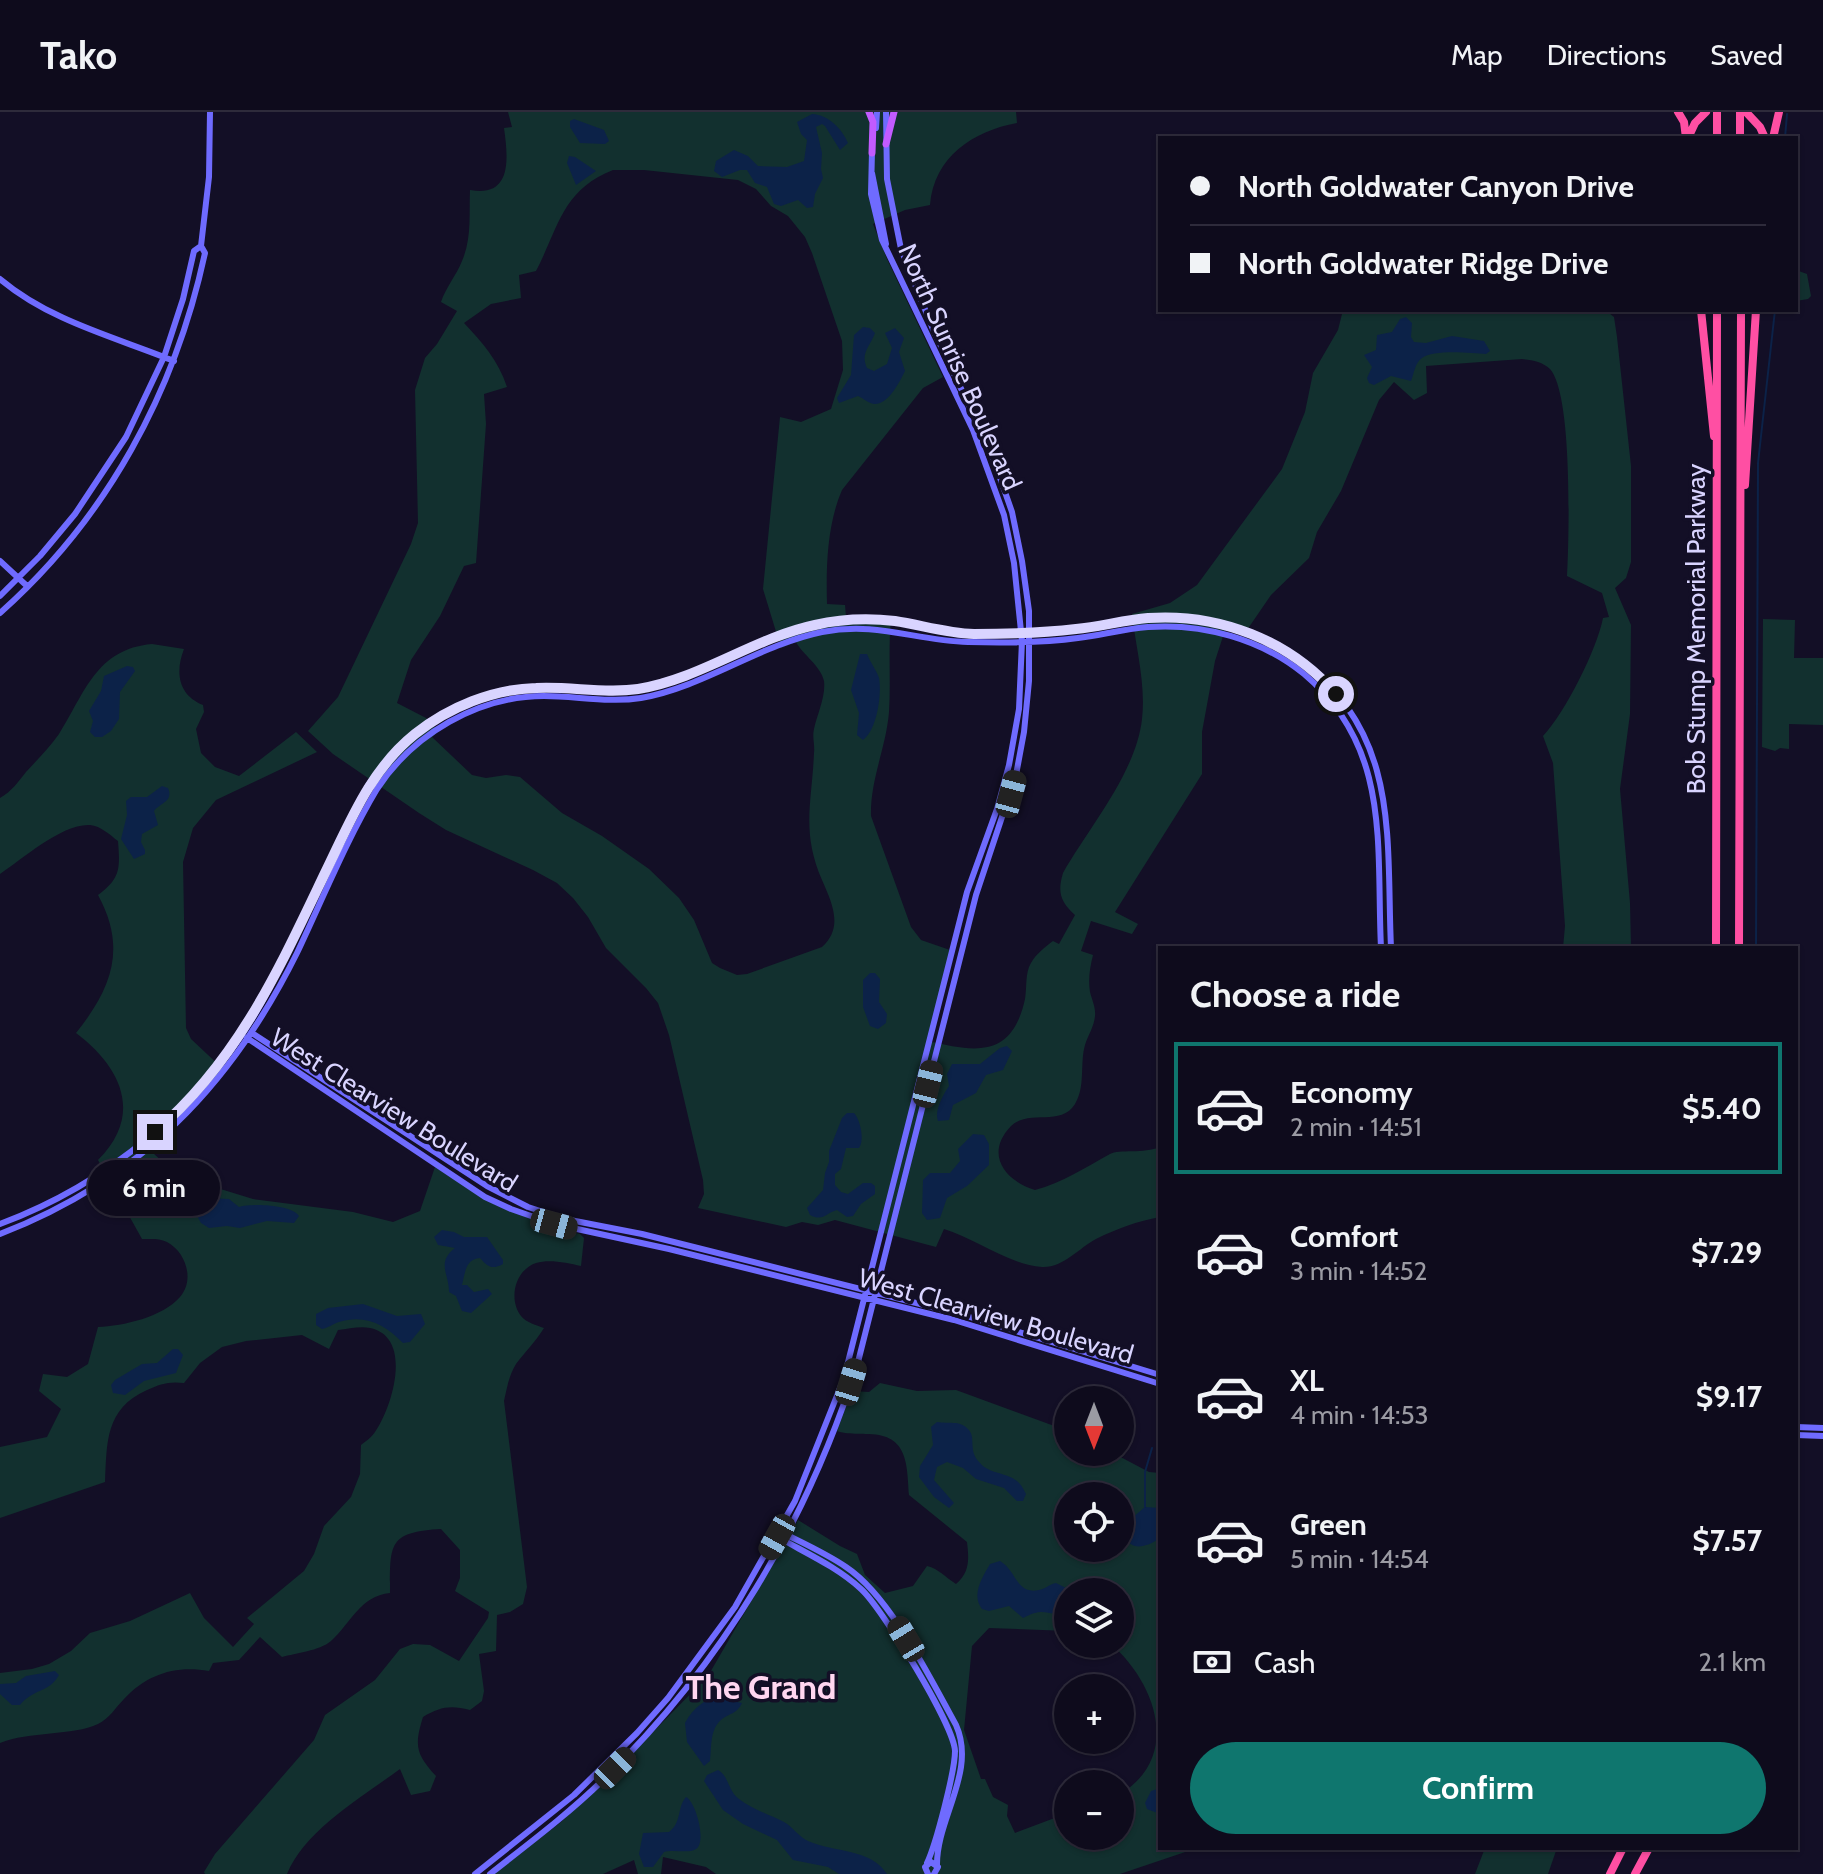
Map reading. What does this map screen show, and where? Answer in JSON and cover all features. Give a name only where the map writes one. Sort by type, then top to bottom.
[{"type":"highway","points":[[1678,112],[1687,136]]},
{"type":"highway","points":[[1688,136],[1706,112]]},
{"type":"highway","points":[[1717,112],[1717,136]]},
{"type":"highway","points":[[1773,136],[1779,112]]},
{"type":"highway","points":[[1740,136],[1746,114]]},
{"type":"highway","points":[[1746,114],[1763,136]]},
{"type":"highway","points":[[1701,312],[1711,425],[1717,451]]},
{"type":"highway","name":"Bob Stump Memorial Parkway","points":[[1716,946],[1717,312]]},
{"type":"highway","name":"Bob Stump Memorial Parkway","points":[[1739,946],[1741,312]]},
{"type":"highway","points":[[1740,585],[1745,553],[1746,453],[1756,312]]},
{"type":"highway","points":[[1610,1874],[1622,1850]]},
{"type":"highway","points":[[1635,1874],[1648,1850]]},
{"type":"main road","points":[[869,112],[873,122],[872,153]]},
{"type":"main road","points":[[886,144],[894,112]]},
{"type":"street","points":[[0,613],[69,540],[101,499],[135,447],[174,361],[192,311],[205,253],[201,246],[210,166],[210,112]]},
{"type":"street","name":"North Sunrise Boulevard","points":[[877,112],[871,169],[875,218],[886,249],[973,430],[993,482],[1014,563],[1025,632],[1027,712],[1016,775],[976,895],[890,1215]]},
{"type":"street","name":"North Sunrise Boulevard","points":[[886,112],[887,179],[893,219],[919,297],[980,426],[1001,479],[1022,561],[1025,632]]},
{"type":"street","points":[[871,169],[886,249]]},
{"type":"street","points":[[882,222],[893,219]]},
{"type":"street","points":[[0,596],[75,514],[126,437],[164,357],[181,308],[194,251],[201,246]]},
{"type":"street","points":[[0,279],[32,303],[56,315],[174,361]]},
{"type":"street","points":[[0,561],[27,586]]},
{"type":"street","points":[[0,1224],[77,1188],[134,1150],[210,1077],[244,1031],[288,950],[369,784],[412,737],[446,713],[476,700],[535,688],[626,690],[661,684],[785,634],[830,622],[865,619],[895,621],[963,633],[1078,629],[1145,618],[1199,620],[1243,630],[1275,644],[1320,676],[1342,701],[1357,723],[1379,774],[1387,820],[1391,946]]},
{"type":"street","points":[[0,1234],[64,1205],[110,1178],[188,1114],[253,1033],[296,954],[377,789],[396,764],[439,727],[485,706],[521,698],[642,698],[676,688],[790,641],[834,630],[883,629],[963,642],[1077,638],[1146,628],[1185,627],[1243,640],[1270,652],[1303,674],[1344,719],[1370,777],[1377,819],[1381,946]]},
{"type":"street","name":"North Sunrise Boulevard","points":[[475,1874],[574,1795],[637,1733],[702,1654],[747,1588],[785,1522],[817,1451],[848,1380],[967,892],[997,809],[1009,765],[1026,641]]},
{"type":"street","name":"West Clearview Boulevard","points":[[244,1031],[253,1033],[487,1186],[573,1225],[642,1234],[876,1292],[981,1319],[1158,1374]]},
{"type":"street","name":"West Clearview Boulevard","points":[[244,1031],[248,1041],[485,1197],[523,1214],[975,1326],[1158,1383]]},
{"type":"street","name":"North Sunrise Boulevard","points":[[490,1874],[580,1801],[643,1739],[692,1682],[725,1637],[784,1537],[825,1455],[874,1300],[888,1244],[886,1233]]},
{"type":"street","points":[[1798,1427],[1823,1428]]},
{"type":"street","points":[[1798,1435],[1823,1436]]},
{"type":"street","points":[[784,1537],[841,1573],[891,1621],[960,1734],[962,1752],[934,1874]]},
{"type":"street","points":[[928,1874],[925,1869],[955,1751],[936,1697]]},
{"type":"street","points":[[927,1863],[933,1862],[937,1866]]},
{"type":"green space","points":[[508,112],[1016,112],[1017,123],[985,132],[958,149],[939,173],[930,205],[905,210],[873,224],[943,377],[923,388],[842,490],[830,531],[827,560],[827,604],[845,605],[846,617],[891,619],[889,712],[873,790],[871,816],[911,927],[921,940],[950,950],[928,1041],[961,1048],[989,1047],[1001,1042],[1011,1032],[1025,999],[1031,963],[1053,941],[1059,944],[1075,915],[1062,897],[1060,886],[1063,873],[1121,779],[1138,739],[1142,719],[1142,680],[1132,614],[1170,603],[1197,585],[1282,469],[1305,412],[1313,373],[1338,330],[1342,312],[1608,312],[1614,317],[1631,466],[1631,562],[1626,578],[1615,588],[1631,625],[1630,714],[1620,789],[1631,946],[1563,946],[1565,926],[1553,763],[1543,736],[1579,680],[1603,618],[1609,617],[1602,593],[1567,576],[1568,468],[1563,407],[1557,384],[1550,369],[1526,359],[1426,366],[1427,393],[1414,400],[1394,382],[1379,400],[1341,491],[1317,532],[1309,558],[1271,595],[1247,630],[1227,624],[1215,661],[1202,732],[1202,774],[1115,912],[1138,924],[1132,934],[1091,921],[1081,951],[1093,955],[1089,982],[1095,1013],[1086,1041],[1077,1100],[1064,1114],[1019,1121],[1003,1136],[999,1147],[999,1156],[1007,1173],[1035,1190],[1064,1179],[1110,1154],[1158,1147],[1158,1217],[1111,1232],[1064,1261],[1042,1267],[1017,1261],[944,1229],[936,1247],[835,1220],[818,1225],[802,1222],[786,1227],[698,1208],[704,1194],[703,1180],[669,1035],[658,1003],[606,948],[573,898],[557,883],[446,830],[419,813],[333,754],[308,731],[338,697],[411,544],[418,523],[415,390],[425,358],[457,311],[441,302],[465,252],[470,190],[494,188],[505,173],[504,128],[512,127]],"holes":[[[613,170],[644,170],[738,180],[756,189],[771,206],[788,216],[805,237],[842,341],[843,370],[831,409],[801,422],[780,417],[763,589],[781,648],[796,642],[824,681],[823,699],[813,732],[810,832],[816,863],[832,906],[833,931],[822,947],[737,975],[712,963],[694,920],[679,898],[649,869],[562,813],[520,777],[506,775],[486,778],[472,775],[432,737],[439,731],[426,718],[397,703],[411,660],[440,616],[464,566],[476,563],[486,424],[484,394],[507,387],[489,352],[464,323],[491,304],[521,298],[519,275],[536,271],[572,199],[596,178]]]},
{"type":"green space","points":[[1798,271],[1807,274],[1811,296],[1798,301]]},
{"type":"green space","points":[[1763,619],[1795,620],[1794,658],[1823,658],[1823,725],[1789,724],[1789,749],[1775,751],[1762,747]]},
{"type":"green space","points":[[152,644],[184,649],[179,674],[181,682],[188,695],[203,705],[204,712],[196,729],[201,753],[215,767],[239,776],[296,732],[317,752],[216,800],[193,828],[183,862],[186,1028],[191,1039],[223,1069],[177,1120],[146,1147],[188,1179],[253,1199],[353,1212],[393,1222],[420,1211],[435,1167],[504,1207],[584,1238],[581,1266],[553,1261],[536,1263],[523,1272],[514,1294],[521,1316],[544,1328],[516,1364],[504,1401],[527,1587],[523,1604],[497,1615],[496,1651],[479,1654],[484,1691],[482,1701],[470,1710],[445,1708],[423,1717],[418,1743],[424,1762],[436,1776],[430,1791],[411,1795],[400,1769],[321,1829],[295,1858],[287,1874],[204,1872],[215,1854],[314,1740],[325,1715],[375,1680],[400,1649],[413,1644],[430,1645],[459,1661],[489,1612],[455,1591],[460,1578],[460,1550],[441,1529],[411,1533],[396,1544],[392,1552],[390,1593],[363,1605],[326,1644],[282,1657],[260,1637],[239,1660],[213,1663],[209,1671],[185,1669],[163,1673],[142,1683],[98,1724],[0,1743],[0,1673],[49,1664],[71,1651],[90,1633],[130,1621],[190,1593],[204,1618],[233,1647],[254,1624],[247,1618],[304,1571],[324,1526],[351,1497],[360,1474],[361,1445],[374,1434],[388,1407],[395,1374],[392,1345],[384,1334],[370,1328],[338,1330],[329,1349],[302,1335],[222,1347],[200,1363],[184,1383],[156,1386],[123,1407],[108,1440],[105,1482],[0,1518],[0,1447],[47,1437],[61,1409],[39,1391],[43,1374],[67,1377],[88,1364],[98,1327],[119,1325],[164,1310],[180,1297],[187,1283],[186,1267],[179,1252],[164,1241],[142,1239],[98,1160],[112,1143],[120,1126],[123,1109],[121,1092],[105,1061],[76,1033],[99,1000],[111,967],[112,933],[98,895],[115,878],[118,841],[98,827],[79,826],[43,843],[0,874],[0,798],[59,734],[85,689],[105,664],[118,654]]},
{"type":"green space","points":[[880,1383],[917,1391],[956,1390],[1054,1426],[1054,1466],[1134,1464],[1158,1473],[1158,1850],[1191,1850],[1120,1874],[716,1874],[706,1867],[663,1857],[661,1874],[638,1874],[634,1860],[603,1874],[494,1874],[561,1822],[708,1676],[798,1520],[857,1554],[865,1575],[885,1593],[913,1586],[927,1566],[956,1584],[961,1579],[968,1565],[967,1542],[909,1495],[906,1462],[898,1446],[882,1436],[837,1431],[852,1391],[869,1392]]},
{"type":"green space","points":[[1484,1850],[1556,1850],[1548,1874],[1475,1874]]},
{"type":"water","points":[[812,114],[834,124],[848,143],[840,150],[825,126],[816,127],[822,153],[823,178],[813,207],[807,208],[798,200],[781,206],[774,204],[767,187],[755,183],[747,170],[722,177],[714,171],[716,161],[734,150],[748,156],[758,166],[787,167],[804,161],[807,140],[797,122]]},
{"type":"water","points":[[574,119],[604,130],[609,141],[605,144],[580,143],[570,127],[570,121]]},
{"type":"water","points":[[569,156],[596,171],[576,185],[567,163]]},
{"type":"water","points":[[1406,317],[1412,323],[1411,337],[1414,342],[1426,343],[1452,336],[1484,341],[1490,351],[1486,354],[1453,352],[1427,355],[1418,363],[1411,381],[1391,376],[1374,385],[1369,383],[1367,378],[1372,367],[1364,355],[1376,350],[1377,335],[1392,332],[1400,319]]},
{"type":"water","points":[[863,327],[875,333],[865,354],[867,368],[874,371],[887,364],[892,348],[885,333],[895,328],[904,338],[899,352],[905,371],[893,391],[880,403],[871,403],[858,396],[839,403],[837,398],[851,375],[854,335]]},
{"type":"water","points":[[860,654],[867,654],[880,685],[875,720],[863,740],[857,735],[859,713],[851,690]]},
{"type":"water","points":[[127,666],[135,671],[120,692],[119,719],[111,731],[102,737],[95,737],[90,732],[93,721],[89,711],[101,691],[104,676]]},
{"type":"water","points":[[162,786],[168,788],[169,796],[154,811],[158,825],[142,834],[145,854],[134,859],[121,839],[127,815],[126,801],[131,797],[147,797]]},
{"type":"water","points":[[870,973],[875,973],[880,979],[879,1002],[887,1014],[886,1023],[878,1029],[870,1026],[863,1007],[863,980]]},
{"type":"water","points":[[1007,1046],[1012,1051],[1003,1070],[986,1075],[976,1093],[953,1105],[949,1120],[938,1121],[938,1108],[949,1086],[947,1074],[952,1064],[980,1064]]},
{"type":"water","points":[[847,1113],[856,1116],[862,1140],[859,1148],[846,1148],[841,1169],[835,1174],[835,1185],[848,1194],[863,1183],[871,1183],[875,1186],[875,1194],[861,1204],[853,1216],[847,1217],[837,1210],[814,1217],[807,1208],[823,1190],[829,1151]]},
{"type":"water","points":[[973,1134],[984,1135],[989,1144],[989,1165],[967,1186],[947,1198],[940,1218],[927,1220],[922,1213],[923,1180],[930,1173],[950,1173],[960,1161],[958,1149]]},
{"type":"water","points":[[208,1198],[229,1199],[239,1207],[281,1207],[299,1216],[294,1223],[267,1221],[240,1228],[209,1228],[201,1223],[192,1207],[194,1203]]},
{"type":"water","points":[[442,1230],[464,1237],[487,1237],[503,1260],[503,1264],[496,1267],[480,1258],[469,1264],[462,1285],[467,1285],[474,1292],[488,1289],[492,1294],[471,1313],[462,1311],[456,1296],[449,1292],[445,1264],[449,1253],[455,1248],[438,1245],[434,1237]]},
{"type":"water","points":[[363,1304],[397,1316],[421,1314],[425,1324],[410,1342],[403,1343],[382,1326],[366,1320],[339,1322],[322,1329],[316,1325],[316,1314],[328,1308]]},
{"type":"water","points":[[173,1349],[178,1349],[183,1355],[176,1373],[144,1381],[125,1395],[113,1393],[111,1385],[115,1380],[142,1364],[157,1363]]},
{"type":"water","points":[[937,1422],[965,1426],[971,1433],[976,1458],[989,1470],[1016,1480],[1026,1494],[1023,1501],[1017,1501],[1004,1488],[976,1479],[963,1468],[947,1462],[937,1467],[934,1480],[954,1503],[949,1508],[934,1497],[919,1477],[920,1466],[933,1445],[931,1427]]},
{"type":"water","points":[[1145,1507],[1158,1508],[1158,1539],[1134,1545],[1134,1516]]},
{"type":"water","points":[[1000,1561],[1021,1586],[1031,1591],[1054,1584],[1054,1614],[1040,1612],[1023,1618],[1009,1606],[989,1611],[982,1609],[977,1598],[979,1586],[990,1564]]},
{"type":"water","points":[[55,1671],[59,1675],[55,1681],[20,1705],[12,1705],[0,1694],[0,1684],[16,1683],[26,1676]]},
{"type":"water","points":[[726,1693],[739,1694],[737,1702],[742,1703],[717,1724],[712,1736],[710,1761],[704,1766],[687,1742],[685,1723],[702,1703]]},
{"type":"water","points":[[718,1770],[735,1796],[744,1803],[784,1822],[808,1841],[862,1855],[887,1874],[839,1874],[828,1867],[793,1860],[777,1840],[743,1824],[723,1810],[704,1781],[707,1775]]},
{"type":"water","points":[[1158,1789],[1158,1813],[1147,1809],[1145,1803],[1151,1791]]},
{"type":"water","points":[[686,1797],[699,1822],[699,1845],[693,1850],[664,1852],[653,1867],[644,1867],[639,1854],[643,1833],[669,1832],[676,1824]]},
{"type":"waterway","points":[[1785,136],[1787,114]]},
{"type":"waterway","points":[[1756,946],[1758,463],[1775,312]]},
{"type":"waterway","points":[[1145,1507],[1145,1472],[1152,1448]]},
{"type":"district","name":"The Grand","points":[[761,1687]]},
{"type":"route","points":[[155,1132],[210,1077],[244,1031],[374,778],[415,734],[446,713],[476,700],[535,688],[640,689],[669,681],[806,627],[857,619],[895,621],[970,634],[1078,629],[1145,618],[1199,620],[1243,630],[1286,650],[1320,676],[1336,694]]}]
